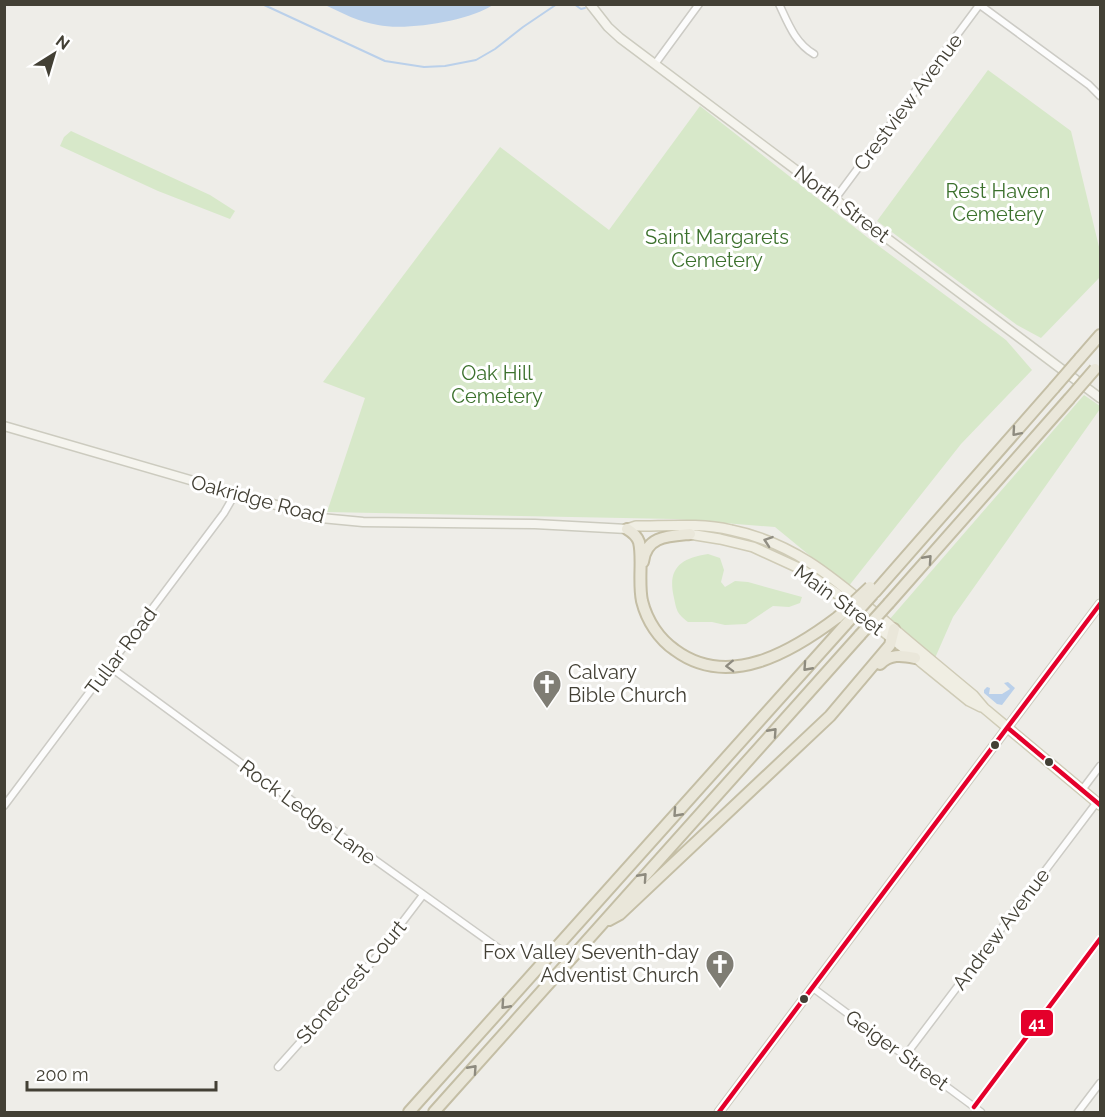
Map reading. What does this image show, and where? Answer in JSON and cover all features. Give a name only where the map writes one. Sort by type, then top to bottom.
[{"type":"highway","points":[[409,1113],[842,620],[950,509],[1101,335]]},
{"type":"highway","points":[[434,1113],[1098,366]]},
{"type":"highway","points":[[627,529],[633,532],[639,542],[639,587],[650,621],[665,642],[681,655],[692,660],[716,667],[737,666],[772,658],[842,620]]},
{"type":"highway","points":[[641,592],[643,558],[649,546],[661,537],[690,534]]},
{"type":"highway","points":[[606,922],[620,914],[830,716],[884,653],[893,634]]},
{"type":"highway","points":[[830,716],[840,710],[884,660],[897,655],[915,658]]},
{"type":"main road","name":"Main Street","points":[[627,529],[636,525],[712,527],[779,544],[819,567],[893,634],[915,658],[969,702],[984,708]]},
{"type":"main road","name":"Main Street","points":[[627,529],[674,532],[720,539],[753,547],[801,569],[893,634],[973,695],[984,708],[1099,804]]},
{"type":"street","name":"North Street","points":[[590,4],[608,27],[655,64],[1101,398]]},
{"type":"street","points":[[655,64],[699,4]]},
{"type":"street","points":[[779,4],[795,38],[801,46],[813,54]]},
{"type":"street","points":[[980,5],[1101,96]]},
{"type":"street","name":"Crestview Avenue","points":[[835,199],[980,5]]},
{"type":"street","name":"Oakridge Road","points":[[4,426],[302,514],[339,521],[535,524],[627,529]]},
{"type":"street","name":"Tullar Road","points":[[4,806],[110,667],[224,513],[235,494]]},
{"type":"street","points":[[720,1112],[1101,604]]},
{"type":"street","name":"Rock Ledge Lane","points":[[110,667],[508,955]]},
{"type":"street","points":[[1082,790],[1101,766]]},
{"type":"street","name":"Andrew Avenue","points":[[905,1056],[1099,804]]},
{"type":"street","name":"Stonecrest Court","points":[[278,1067],[372,962],[423,895]]},
{"type":"street","points":[[974,1107],[1101,939]]},
{"type":"street","name":"Geiger Street","points":[[813,988],[981,1113]]},
{"type":"street","points":[[1078,1113],[1101,1083]]},
{"type":"green space","name":"Rest Haven Cemetery","points":[[988,70],[1071,131],[1100,251],[1100,277],[1041,338],[1017,325],[877,221]]},
{"type":"green space","name":"Oak Hill Cemetery","points":[[700,106],[872,241],[1006,340],[1032,370],[961,444],[848,587],[775,527],[674,519],[327,512],[365,398],[323,382],[500,147],[609,230]]},
{"type":"green space","points":[[71,131],[210,195],[235,211],[230,219],[158,191],[60,146],[64,137]]},
{"type":"green space","points":[[1084,395],[1100,406],[1100,409],[953,617],[935,658],[889,620]]},
{"type":"green space","points":[[708,554],[720,558],[724,570],[721,582],[725,587],[735,581],[748,582],[802,597],[800,603],[789,607],[773,606],[746,624],[688,622],[676,606],[672,588],[674,572],[690,558]]},
{"type":"water","points":[[325,5],[493,5],[469,16],[453,20],[420,26],[390,27],[364,22]]},
{"type":"water","points":[[1008,682],[1015,688],[1002,705],[997,704],[984,693],[987,687],[990,688],[989,694],[1002,694],[1010,689],[1004,683]]},
{"type":"waterway","points":[[262,4],[385,61],[424,67],[445,66],[476,60],[557,4]]},
{"type":"waterway","points":[[574,4],[581,9],[585,8]]},
{"type":"transit line","name":"41","points":[[719,1112],[1100,604]]},
{"type":"transit line","name":"41","points":[[1008,728],[1100,805]]},
{"type":"transit line","name":"41","points":[[974,1107],[1100,939]]},
{"type":"place","name":"Calvary Bible Church","points":[[547,710]]},
{"type":"place","name":"Fox Valley Seventh-day Adventist Church","points":[[720,990]]},
{"type":"park label","name":"Saint Margarets Cemetery","points":[[717,248]]}]
